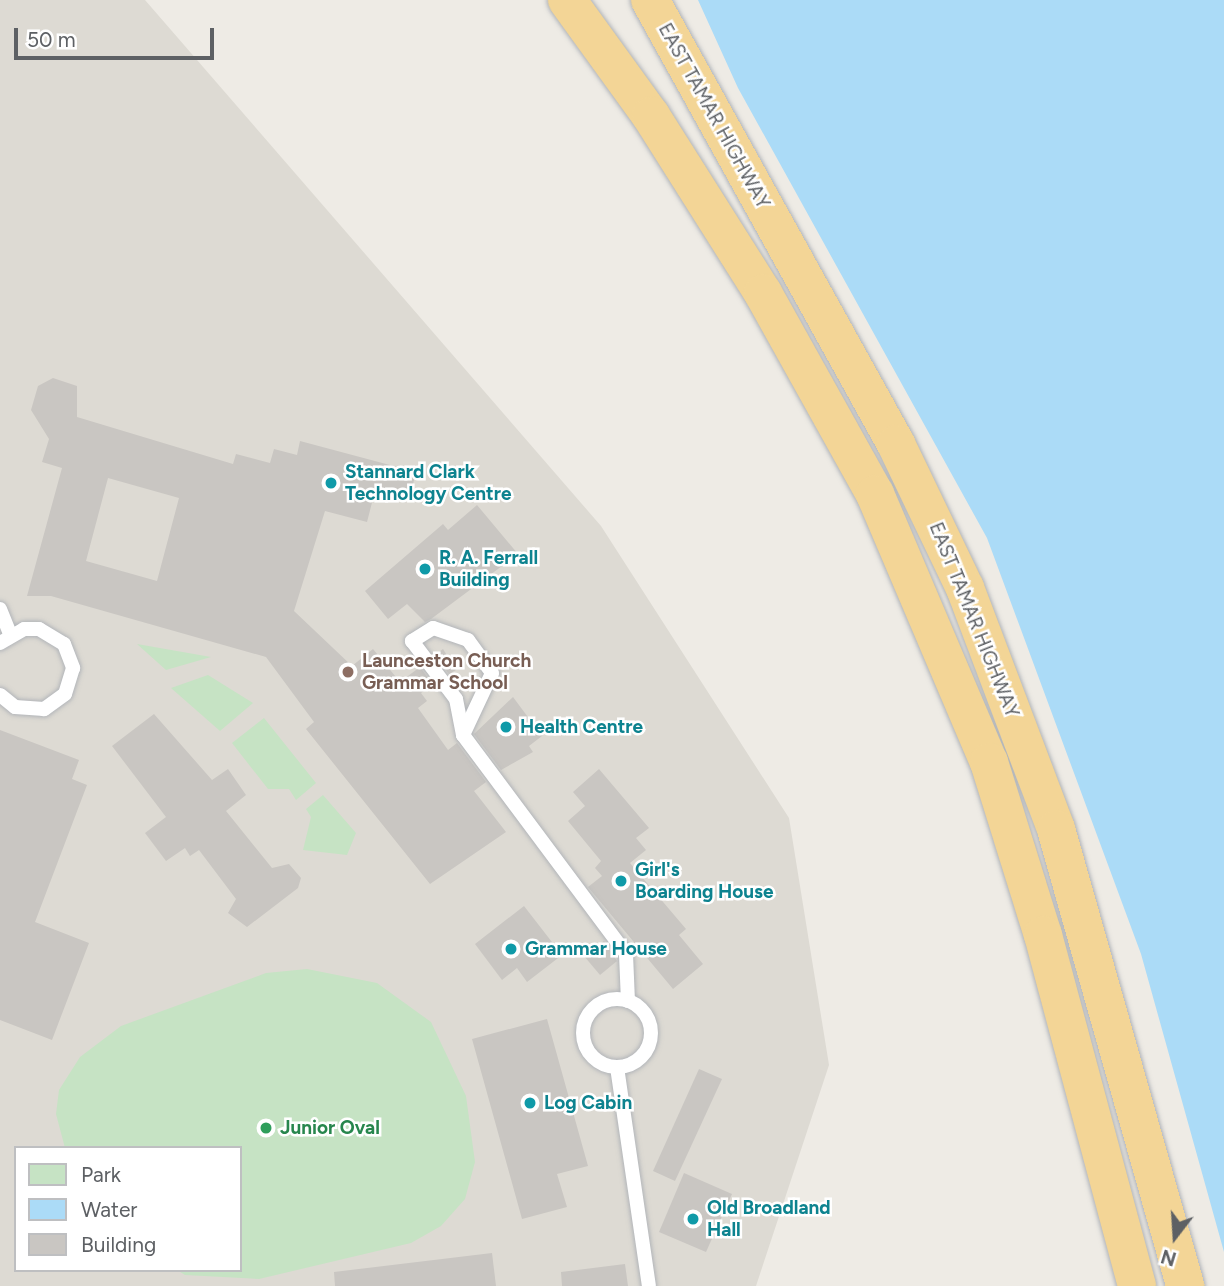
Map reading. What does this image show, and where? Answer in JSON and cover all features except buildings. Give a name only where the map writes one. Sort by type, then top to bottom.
[{"type":"highway","name":"EAST TAMAR HIGHWAY","points":[[567,0],[651,116],[763,293],[875,494],[989,762],[1046,948],[1137,1286]]},
{"type":"highway","name":"EAST TAMAR HIGHWAY","points":[[650,0],[896,444],[965,588],[1056,829],[1185,1286]]},
{"type":"lane","points":[[0,609],[5,639],[24,629],[53,634],[71,656],[71,682],[44,709],[15,707],[0,695]]},
{"type":"lane","points":[[463,735],[492,673],[468,640],[433,628],[412,641],[456,699],[463,735],[626,954],[628,1000],[649,1022],[649,1044],[637,1060],[617,1067],[596,1060],[583,1032],[597,1005],[628,1000]]},
{"type":"lane","points":[[617,1067],[649,1286]]},
{"type":"shaded area","name":"Launceston Church Grammar School","points":[[0,0],[145,0],[601,526],[789,818],[829,1065],[756,1286],[0,1286]]},
{"type":"green space","points":[[137,644],[211,657],[166,670]]},
{"type":"green space","points":[[208,675],[253,703],[220,731],[171,688]]},
{"type":"green space","points":[[264,718],[316,783],[296,800],[289,789],[268,789],[232,743]]},
{"type":"green space","points":[[323,795],[356,833],[347,855],[303,850],[311,817],[306,809]]},
{"type":"green space","name":"Junior Oval","points":[[307,969],[377,983],[431,1022],[466,1096],[475,1162],[465,1199],[441,1226],[411,1243],[259,1279],[185,1275],[180,1272],[242,1272],[242,1146],[64,1146],[56,1114],[59,1090],[80,1057],[121,1026],[266,973]]},
{"type":"water","points":[[698,0],[1224,0],[1224,1252],[1141,954],[987,538],[738,88]]},
{"type":"place","name":"Stannard Clark Technology Centre","points":[[331,483]]},
{"type":"place","name":"R. A. Ferrall Building","points":[[425,569]]},
{"type":"place","name":"Launceston Church Grammar School","points":[[348,672]]},
{"type":"place","name":"Health Centre","points":[[506,727]]},
{"type":"place","name":"Girl's Boarding House","points":[[621,881]]},
{"type":"place","name":"Grammar House","points":[[511,949]]},
{"type":"place","name":"Log Cabin","points":[[530,1103]]},
{"type":"place","name":"Junior Oval","points":[[266,1128]]},
{"type":"place","name":"Old Broadland Hall","points":[[693,1219]]}]
